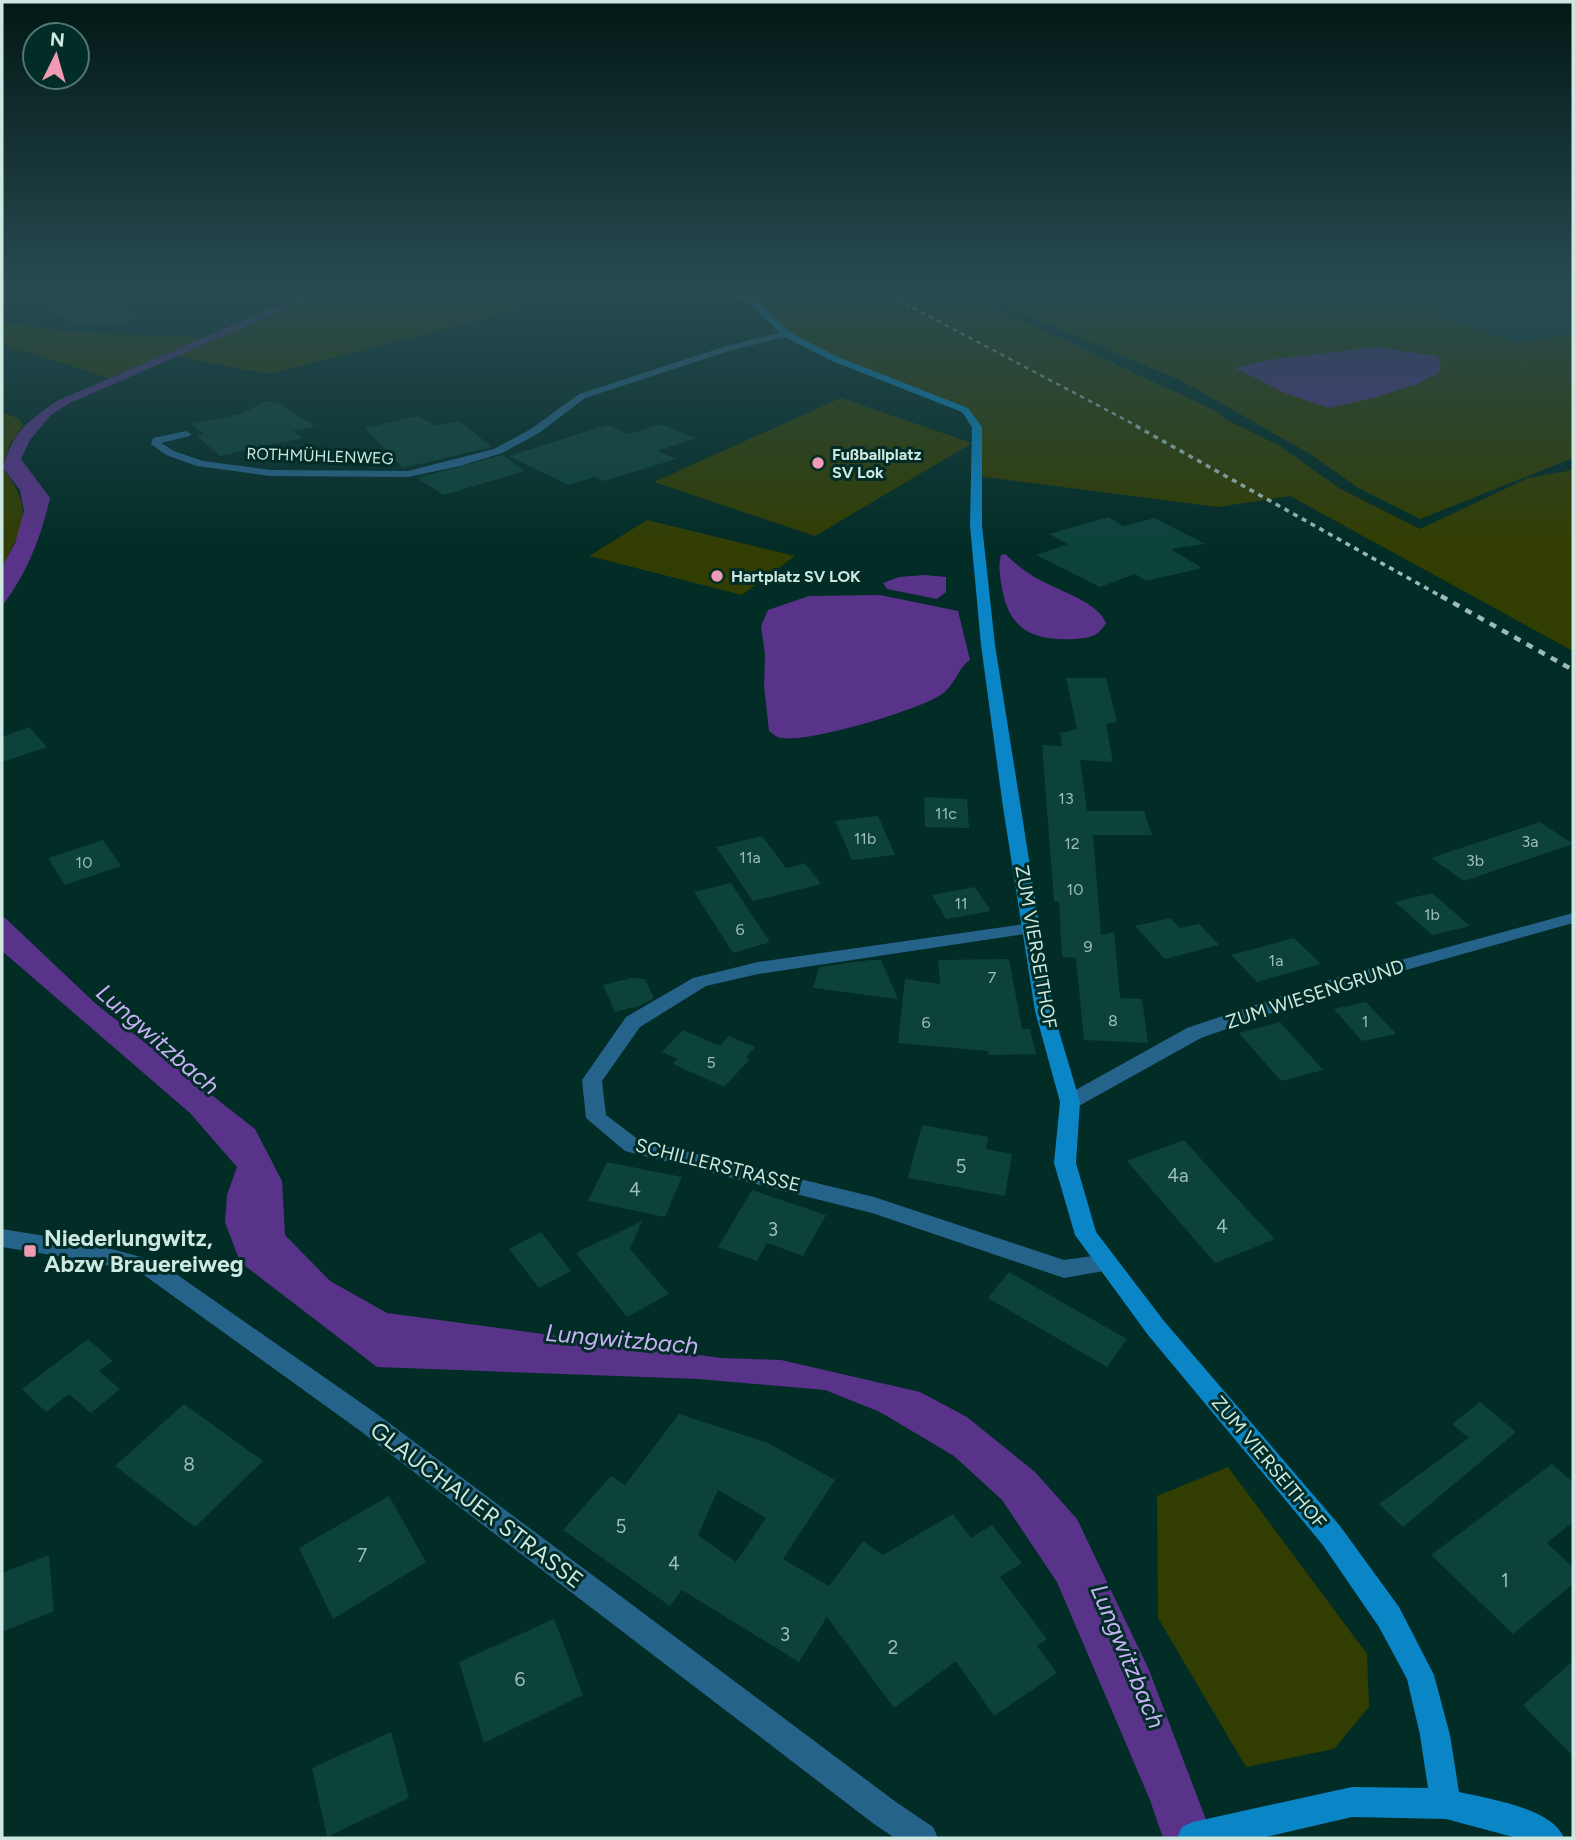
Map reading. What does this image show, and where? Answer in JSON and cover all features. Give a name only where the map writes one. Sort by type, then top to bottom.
[{"type":"street","name":"ROTHMÜHLENWEG","points":[[186,433],[158,440],[156,444],[170,453],[201,464],[270,473],[408,474],[499,451],[535,431],[582,396],[641,377]]},
{"type":"street","name":"ZUM VIERSEITHOF","points":[[881,377],[965,410],[977,427],[976,525],[988,645],[1044,1011],[1070,1102],[1065,1163],[1086,1235],[1156,1328],[1331,1535],[1389,1617],[1420,1675],[1435,1735],[1446,1804]]},
{"type":"street","name":"ZUM WIESENGRUND","points":[[1070,1102],[1194,1033],[1342,982],[1573,918]]},
{"type":"street","name":"SCHILLERSTRASSE","points":[[1032,928],[758,968],[700,982],[632,1022],[592,1080],[596,1118],[632,1146],[874,1205],[1064,1269],[1107,1263]]},
{"type":"street","name":"GLAUCHAUER STRASSE","points":[[2,1238],[94,1254],[151,1268],[368,1422],[874,1805],[922,1838]]},
{"type":"street","points":[[1193,1838],[1352,1802],[1446,1804],[1519,1822],[1548,1838]]},
{"type":"green space","points":[[881,377],[1143,377],[1216,411],[1225,419],[1280,446],[1339,488],[1420,529],[1528,478],[1573,470],[1573,651],[1290,496],[1218,507],[977,476],[977,427],[965,410]]},
{"type":"green space","points":[[1172,377],[1573,377],[1573,458],[1420,519],[1357,487],[1310,454]]},
{"type":"green space","name":"Fußballplatz SV Lok","points":[[841,398],[972,443],[815,536],[654,482]]},
{"type":"green space","points":[[2,412],[19,419],[23,425],[9,446],[3,468],[19,495],[22,517],[16,540],[2,567]]},
{"type":"green space","name":"Hartplatz SV LOK","points":[[647,520],[795,556],[742,595],[589,556]]},
{"type":"green space","points":[[1228,1467],[1367,1654],[1369,1707],[1334,1749],[1246,1767],[1158,1618],[1157,1496]]},
{"type":"water","points":[[113,377],[130,377],[70,403],[51,415],[30,440],[21,459],[50,498],[26,568],[2,606],[2,567],[15,543],[24,511],[20,490],[3,468],[11,445],[22,428],[57,401]]},
{"type":"water","points":[[1253,377],[1430,377],[1417,384],[1373,398],[1329,408],[1285,393]]},
{"type":"water","points":[[1005,554],[1036,578],[1093,607],[1106,623],[1103,628],[1093,636],[1074,639],[1047,638],[1026,630],[1017,623],[1005,602],[999,568],[1001,555]]},
{"type":"water","points":[[899,577],[946,577],[946,592],[937,599],[887,589],[883,583]]},
{"type":"water","points":[[880,595],[958,611],[970,660],[962,667],[949,688],[939,696],[908,710],[833,732],[791,738],[778,737],[769,731],[761,626],[768,610],[809,596]]},
{"type":"water","name":"Lungwitzbach","points":[[2,915],[96,1004],[255,1129],[282,1181],[285,1235],[330,1281],[387,1313],[721,1358],[781,1360],[920,1392],[967,1417],[1035,1472],[1077,1519],[1149,1670],[1213,1838],[1163,1838],[1150,1800],[1057,1582],[1002,1500],[954,1456],[880,1412],[825,1390],[698,1379],[377,1367],[240,1262],[225,1222],[227,1195],[237,1167],[190,1113],[2,951]]},
{"type":"building","points":[[266,401],[279,404],[315,426],[293,431],[302,438],[220,456],[197,436],[204,434],[192,424],[241,414]]},
{"type":"building","points":[[418,416],[436,426],[459,421],[492,447],[403,468],[365,428]]},
{"type":"building","points":[[660,424],[696,438],[657,451],[676,459],[604,481],[595,477],[568,485],[509,456],[607,425],[629,434]]},
{"type":"building","points":[[503,455],[524,471],[444,495],[417,478]]},
{"type":"building","points":[[1108,517],[1124,526],[1155,518],[1205,544],[1171,549],[1202,568],[1146,581],[1135,574],[1100,587],[1036,555],[1068,544],[1049,534]]},
{"type":"building","points":[[1066,678],[1106,678],[1117,722],[1106,724],[1113,762],[1080,760],[1087,811],[1144,811],[1152,835],[1093,835],[1101,935],[1114,932],[1120,998],[1142,999],[1148,1043],[1084,1040],[1076,958],[1062,957],[1059,902],[1054,901],[1042,745],[1062,746],[1060,733],[1077,729]]},
{"type":"building","points":[[29,727],[47,747],[2,762],[2,737]]},
{"type":"building","points":[[924,797],[967,799],[969,828],[925,827]]},
{"type":"building","points":[[878,816],[895,855],[852,860],[835,821]]},
{"type":"building","points":[[1540,822],[1573,844],[1464,881],[1431,858]]},
{"type":"building","points":[[762,836],[786,868],[805,863],[821,884],[753,901],[716,847]]},
{"type":"building","points":[[103,840],[121,866],[65,885],[48,858]]},
{"type":"building","points":[[731,883],[770,942],[733,953],[694,892]]},
{"type":"building","points":[[975,887],[991,911],[946,919],[932,895]]},
{"type":"building","points":[[1432,893],[1470,926],[1432,935],[1395,902]]},
{"type":"building","points":[[1170,918],[1180,928],[1199,924],[1219,945],[1165,959],[1135,926]]},
{"type":"building","points":[[1294,938],[1321,964],[1257,982],[1231,955]]},
{"type":"building","points":[[1009,959],[1022,1029],[1030,1029],[1036,1054],[989,1055],[988,1051],[898,1043],[905,979],[940,984],[938,960]]},
{"type":"building","points":[[881,960],[898,999],[813,988],[819,967]]},
{"type":"building","points":[[632,978],[645,979],[654,998],[640,1006],[615,1012],[603,985]]},
{"type":"building","points":[[1366,1002],[1396,1034],[1362,1041],[1334,1009]]},
{"type":"building","points":[[1280,1022],[1323,1070],[1281,1081],[1239,1033]]},
{"type":"building","points":[[683,1030],[720,1046],[729,1036],[755,1047],[746,1057],[750,1059],[724,1087],[673,1064],[677,1059],[662,1052]]},
{"type":"building","points":[[922,1125],[988,1137],[986,1149],[1012,1154],[1005,1196],[908,1178]]},
{"type":"building","points":[[1184,1140],[1275,1239],[1215,1263],[1127,1161]]},
{"type":"building","points":[[607,1162],[682,1177],[665,1217],[588,1201]]},
{"type":"building","points":[[752,1190],[826,1215],[803,1256],[767,1243],[757,1261],[718,1247]]},
{"type":"building","points":[[642,1221],[630,1249],[669,1294],[627,1317],[576,1253]]},
{"type":"building","points":[[541,1232],[571,1271],[539,1288],[509,1249]]},
{"type":"building","points":[[1009,1272],[1127,1339],[1107,1367],[988,1298]]},
{"type":"building","points":[[88,1339],[113,1361],[99,1371],[120,1389],[91,1413],[69,1394],[46,1412],[22,1389]]},
{"type":"building","points":[[1480,1402],[1516,1432],[1403,1527],[1379,1504],[1469,1438],[1452,1424]]},
{"type":"building","points":[[184,1404],[263,1461],[195,1527],[115,1466]]},
{"type":"building","points":[[679,1414],[768,1443],[835,1480],[783,1559],[829,1586],[863,1541],[883,1555],[953,1514],[971,1538],[992,1525],[1022,1563],[1000,1577],[1047,1639],[1037,1646],[1057,1673],[994,1716],[956,1661],[894,1708],[827,1617],[799,1662],[682,1590],[670,1606],[563,1530],[611,1476],[625,1485]],"holes":[[[718,1490],[766,1518],[736,1562],[698,1535]]]},
{"type":"building","points":[[1552,1464],[1573,1482],[1573,1522],[1547,1543],[1573,1567],[1573,1584],[1513,1634],[1431,1555]]},
{"type":"building","points":[[389,1496],[426,1562],[333,1619],[299,1548]]},
{"type":"building","points":[[49,1555],[54,1611],[2,1632],[2,1573]]},
{"type":"building","points":[[554,1619],[583,1695],[484,1743],[459,1662]]},
{"type":"building","points":[[1573,1661],[1573,1756],[1523,1705]]},
{"type":"building","points":[[391,1732],[409,1798],[327,1837],[312,1768]]},
{"type":"railway","points":[[1044,377],[1139,427]]},
{"type":"railway","points":[[1136,426],[1444,598]]},
{"type":"railway","points":[[1441,596],[1573,670]]},
{"type":"place","name":"Fußballplatz SV Lok","points":[[818,463]]},
{"type":"place","name":"Hartplatz SV LOK","points":[[717,576]]},
{"type":"place","name":"Niederlungwitz, Abzw Brauereiweg","points":[[30,1251]]}]
